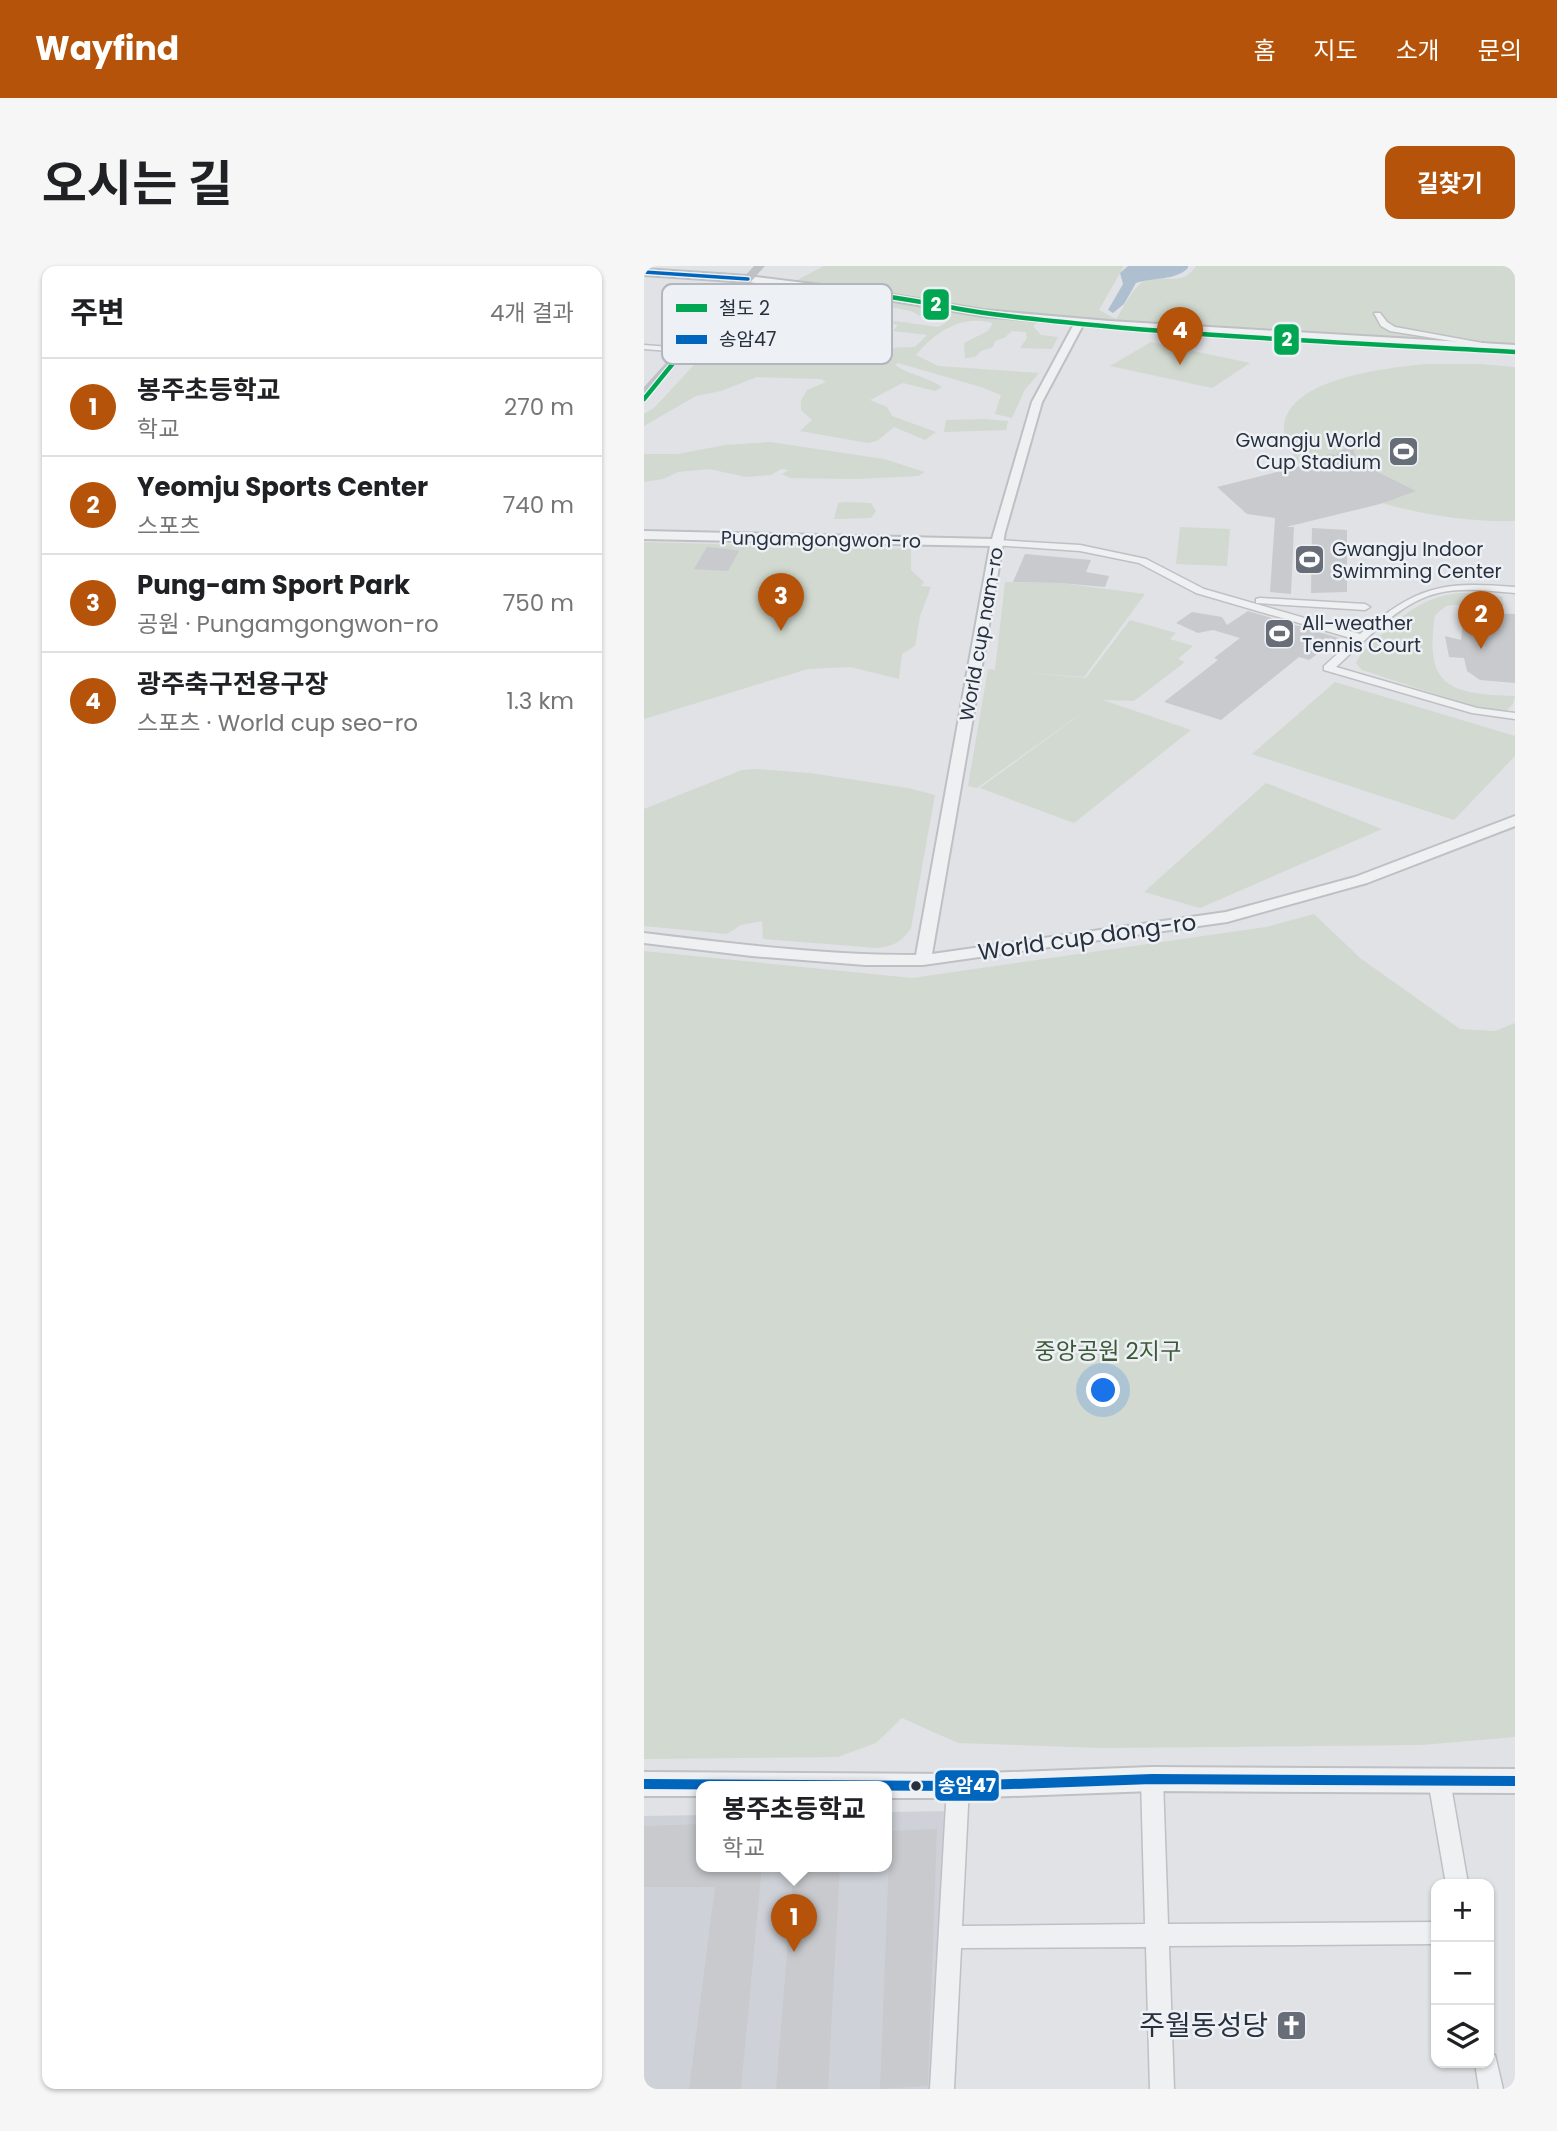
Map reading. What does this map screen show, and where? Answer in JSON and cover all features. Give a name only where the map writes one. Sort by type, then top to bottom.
[{"type":"main road","points":[[743,284],[761,266]]},
{"type":"main road","points":[[644,394],[671,364]]},
{"type":"street","points":[[644,272],[789,284]]},
{"type":"street","points":[[892,298],[983,313],[1080,321],[1515,348]]},
{"type":"street","points":[[1377,315],[1384,324],[1394,329],[1497,346]]},
{"type":"street","name":"World cup nam-ro","points":[[923,960],[997,543],[1037,402],[1080,321]]},
{"type":"street","points":[[644,348],[662,349]]},
{"type":"street","name":"Pungamgongwon-ro","points":[[644,535],[997,543]]},
{"type":"street","points":[[997,543],[1080,548],[1142,561],[1200,591],[1362,639]]},
{"type":"street","points":[[1515,590],[1461,588],[1426,593],[1409,602],[1328,668],[1476,711],[1515,716]]},
{"type":"street","points":[[1233,600],[1365,607]]},
{"type":"street","name":"World cup dong-ro","points":[[644,938],[864,960],[923,960],[1227,917],[1361,880],[1515,821]]},
{"type":"street","points":[[1152,1779],[1163,2089]]},
{"type":"street","points":[[892,1786],[1152,1779],[1515,1781]]},
{"type":"street","points":[[1439,1780],[1456,1879]]},
{"type":"street","points":[[644,1784],[696,1784]]},
{"type":"street","points":[[942,2089],[958,1786]]},
{"type":"street","points":[[950,1937],[1431,1933]]},
{"type":"street","points":[[1488,2068],[1491,2089]]},
{"type":"shaded area","points":[[950,1811],[938,2089],[644,2089],[644,1816],[696,1815],[696,1872],[892,1872],[892,1812]]},
{"type":"green space","points":[[824,266],[1124,266],[1099,310],[1116,319],[1141,283],[1155,278],[1183,277],[1196,266],[1515,266],[1515,344],[1090,321],[892,295],[892,284],[816,284],[795,281]]},
{"type":"green space","points":[[892,300],[1037,323],[1033,326],[1041,335],[1058,337],[1052,349],[1020,348],[1027,338],[1026,332],[1012,331],[995,341],[993,347],[981,351],[975,357],[965,358],[964,343],[988,331],[993,323],[970,321],[940,332],[916,355],[938,366],[1039,373],[1024,391],[1012,418],[995,414],[1001,395],[898,363],[895,365],[942,387],[935,391],[903,383],[870,400],[887,407],[892,416],[936,432],[925,440],[894,427],[877,441],[868,443],[800,431],[812,420],[801,410],[801,401],[807,390],[826,382],[821,379],[757,377],[721,391],[696,396],[644,426],[644,414],[654,408],[695,364],[892,364],[892,348],[915,347],[927,335],[893,331],[898,325],[892,324],[892,321],[938,327],[946,323],[929,314],[920,316],[911,311],[892,307]]},
{"type":"green space","points":[[1151,342],[1250,363],[1212,388],[1110,366]]},
{"type":"green space","name":"Gwangju World Cup Stadium","points":[[1425,364],[1515,367],[1515,521],[1433,515],[1374,501],[1323,478],[1302,464],[1291,452],[1284,428],[1289,411],[1302,397],[1341,379]]},
{"type":"green space","points":[[946,420],[1008,421],[1006,430],[944,432]]},
{"type":"green space","points":[[770,442],[884,459],[925,472],[918,476],[856,479],[790,478],[782,474],[789,470],[781,469],[771,475],[746,477],[709,469],[678,472],[663,479],[644,482],[644,454],[678,454],[725,445]]},
{"type":"green space","points":[[838,503],[871,503],[876,511],[871,518],[834,519]]},
{"type":"green space","points":[[1180,527],[1230,529],[1227,566],[1176,564]]},
{"type":"green space","points":[[644,542],[911,549],[911,570],[924,582],[921,586],[931,587],[920,616],[915,646],[902,654],[899,679],[850,667],[808,669],[644,719]]},
{"type":"green space","points":[[1005,582],[1060,583],[1145,594],[1084,677],[1004,671],[1086,678],[1130,620],[1176,633],[1170,639],[1193,646],[1178,659],[1185,662],[1134,701],[1103,700],[1191,730],[1074,823],[980,788],[1100,700],[977,788],[968,786],[988,669],[995,670]]},
{"type":"green space","points":[[1459,593],[1489,593],[1502,597],[1504,605],[1446,606],[1435,615],[1434,658],[1438,672],[1446,682],[1473,693],[1515,696],[1513,704],[1506,711],[1484,710],[1362,670],[1356,663],[1362,652],[1417,606]]},
{"type":"green space","points":[[1335,682],[1515,736],[1515,756],[1454,820],[1252,754]]},
{"type":"green space","points":[[742,770],[810,773],[908,788],[935,795],[911,928],[901,940],[878,948],[763,939],[762,921],[741,925],[727,934],[644,926],[644,809]]},
{"type":"green space","points":[[1266,783],[1382,829],[1200,908],[1144,892]]},
{"type":"green space","name":"중앙공원 2지구","points":[[1314,914],[1360,958],[1460,1029],[1495,1031],[1515,1023],[1515,1737],[1422,1745],[1101,1748],[958,1743],[902,1718],[876,1743],[838,1757],[644,1759],[644,951],[912,978],[1266,927]]},
{"type":"water","points":[[1128,266],[1188,268],[1177,275],[1136,283],[1124,304],[1113,313],[1108,310],[1123,284],[1120,273]]},
{"type":"building","points":[[1347,447],[1353,449],[1357,459],[1353,460],[1416,491],[1380,504],[1286,527],[1294,527],[1291,594],[1270,592],[1275,518],[1247,514],[1217,487],[1297,467],[1329,454],[1335,455]]},
{"type":"building","points":[[1312,528],[1347,530],[1347,592],[1311,593]]},
{"type":"building","points":[[707,547],[739,551],[728,571],[694,569]]},
{"type":"building","points":[[1025,554],[1091,560],[1086,572],[1109,576],[1105,587],[1013,582]]},
{"type":"building","points":[[1248,611],[1339,638],[1309,660],[1299,657],[1221,720],[1164,702],[1218,660],[1214,658],[1240,638],[1213,630],[1198,633],[1176,623],[1192,612],[1222,617],[1227,625]]},
{"type":"building","points":[[1482,613],[1515,614],[1515,683],[1480,680],[1467,671],[1464,658],[1449,657],[1445,636],[1461,640],[1463,622],[1470,616]]},
{"type":"building","points":[[696,1824],[696,1872],[761,1872],[741,2089],[689,2089],[715,1887],[644,1887],[644,1826]]},
{"type":"building","points":[[937,1829],[928,2086],[880,2089],[888,1872],[892,1872],[892,1831]]},
{"type":"building","points":[[794,1872],[840,1872],[828,2089],[776,2089]]},
{"type":"rail line","name":"2","points":[[892,298],[999,315],[1136,329],[1515,352]]},
{"type":"rail line","name":"2","points":[[644,399],[673,364]]},
{"type":"transit line","name":"송암47","points":[[644,272],[748,279]]},
{"type":"transit line","name":"송암47","points":[[892,1786],[1152,1779],[1515,1781]]},
{"type":"transit line","name":"송암47","points":[[644,1784],[696,1784]]},
{"type":"place","name":"광주축구전용구장","points":[[1180,365]]},
{"type":"place","name":"Gwangju World Cup Stadium","points":[[1404,451]]},
{"type":"place","name":"Gwangju Indoor Swimming Center","points":[[1309,560]]},
{"type":"place","name":"Pung-am Sport Park","points":[[781,631]]},
{"type":"place","name":"All-weather Tennis Court","points":[[1279,634]]},
{"type":"place","name":"Yeomju Sports Center","points":[[1481,649]]},
{"type":"place","name":"봉주초등학교","points":[[794,1952]]},
{"type":"place","name":"주월동성당","points":[[1291,2025]]}]
